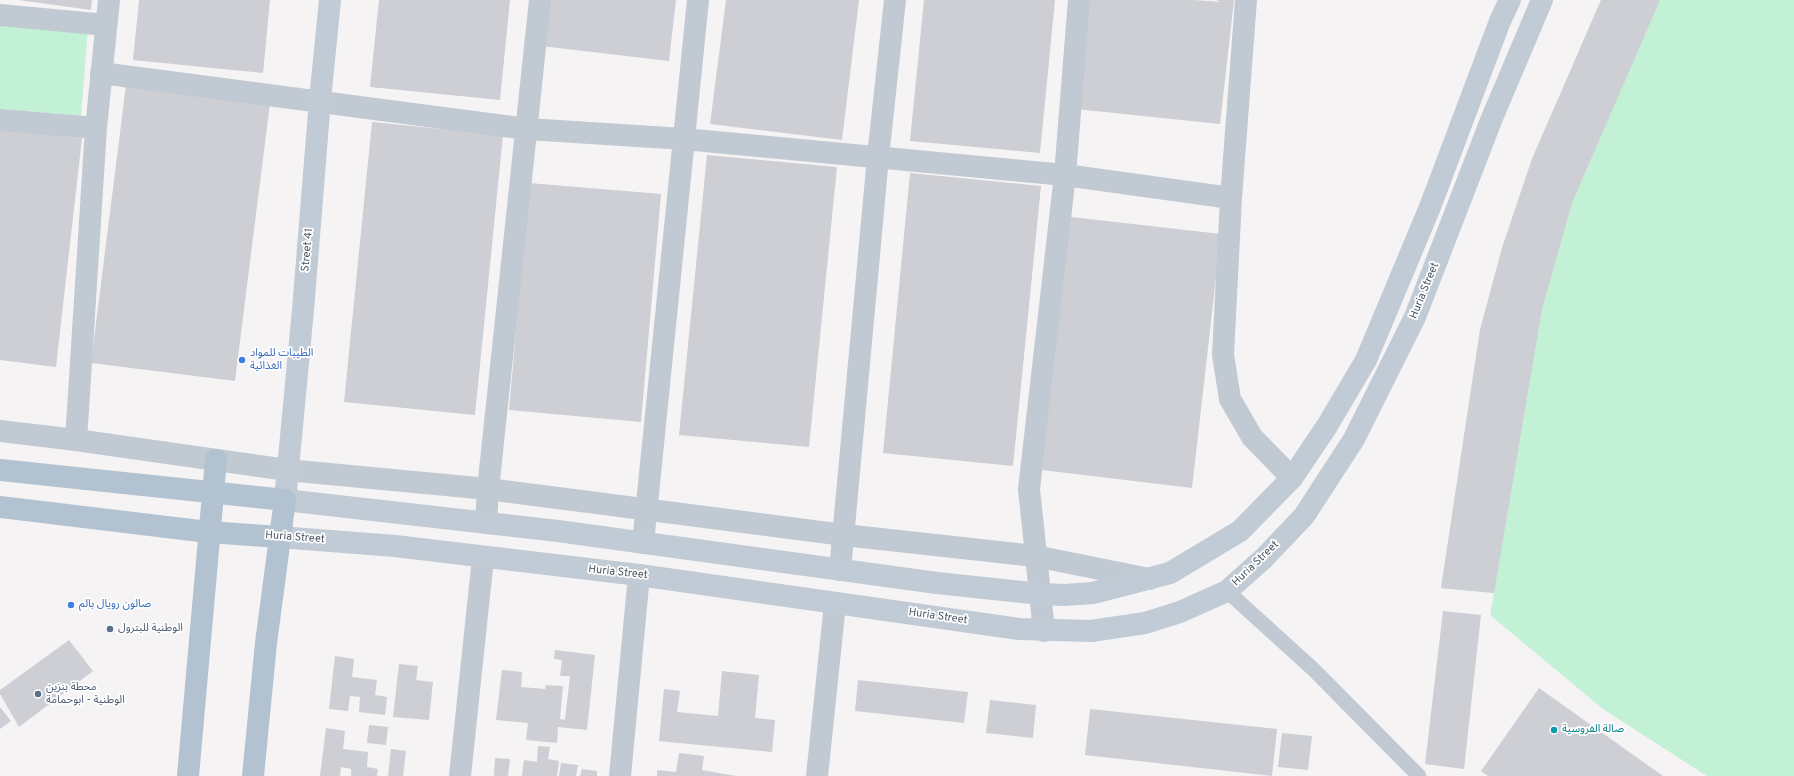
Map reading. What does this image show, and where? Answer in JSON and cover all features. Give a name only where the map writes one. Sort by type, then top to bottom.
[{"type":"main road","name":"Street 41","points":[[285,500],[330,0]]},
{"type":"main road","points":[[0,470],[558,531],[840,570],[1040,594],[1064,595],[1093,593],[1170,573],[1240,531],[1292,478],[1327,426],[1366,360],[1430,207],[1500,21],[1510,0]]},
{"type":"main road","name":"Huria Street","points":[[0,507],[208,532],[388,546],[640,575],[835,604],[1044,630],[1091,631],[1145,623],[1180,612],[1227,591],[1264,558],[1304,516],[1354,439],[1415,317],[1530,26],[1542,0]]},
{"type":"main road","points":[[188,776],[208,532],[216,460]]},
{"type":"main road","points":[[253,776],[279,537],[285,500]]},
{"type":"street","points":[[76,440],[96,128],[109,0]]},
{"type":"street","points":[[486,523],[488,489],[540,0]]},
{"type":"street","points":[[643,543],[698,0]]},
{"type":"street","points":[[840,570],[878,157],[895,0]]},
{"type":"street","points":[[1044,630],[1029,489],[1065,175],[1079,0]]},
{"type":"street","points":[[1246,0],[1231,198],[1222,355],[1230,399],[1252,437],[1292,478]]},
{"type":"street","points":[[0,15],[106,25]]},
{"type":"street","points":[[101,73],[320,100],[527,129],[684,139],[1065,175],[1231,198]]},
{"type":"street","points":[[0,120],[96,128]]},
{"type":"street","points":[[0,432],[76,440],[287,470],[488,489],[844,535],[1035,556],[1149,579]]},
{"type":"street","points":[[460,776],[483,558]]},
{"type":"street","points":[[620,776],[640,575]]},
{"type":"street","points":[[817,776],[835,604]]},
{"type":"lane","points":[[1227,591],[1314,670],[1419,776]]},
{"type":"green space","points":[[1601,0],[1794,0],[1794,776],[1707,776],[1603,709],[1490,615],[1494,593],[1441,588],[1480,330],[1502,248],[1532,159]]},
{"type":"green space","points":[[0,21],[88,29],[81,116],[0,109]]},
{"type":"building","points":[[18,0],[92,0],[91,10]]},
{"type":"building","points":[[139,0],[270,0],[263,73],[133,60]]},
{"type":"building","points":[[379,0],[510,0],[500,100],[370,87]]},
{"type":"building","points":[[547,0],[676,0],[669,61],[541,46]]},
{"type":"building","points":[[726,0],[859,0],[842,140],[710,124]]},
{"type":"building","points":[[924,0],[1055,0],[1040,153],[910,141]]},
{"type":"building","points":[[1087,0],[1194,0],[1221,2],[1216,0],[1234,0],[1220,124],[1076,109]]},
{"type":"building","points":[[1601,0],[1660,0],[1572,203],[1542,309],[1494,593],[1441,588],[1480,330],[1502,248],[1532,159]]},
{"type":"building","points":[[126,85],[270,103],[235,381],[91,363]]},
{"type":"building","points":[[372,122],[503,135],[475,415],[344,402]]},
{"type":"building","points":[[0,129],[82,138],[56,367],[0,360]]},
{"type":"building","points":[[707,155],[837,167],[809,447],[679,435]]},
{"type":"building","points":[[910,173],[1041,186],[1013,466],[883,453]]},
{"type":"building","points":[[529,183],[661,194],[641,422],[509,410]]},
{"type":"building","points":[[1071,217],[1221,234],[1192,488],[1042,470]]},
{"type":"building","points":[[1443,611],[1481,615],[1464,769],[1425,764]]},
{"type":"building","points":[[69,640],[93,671],[19,727],[0,694],[0,690]]},
{"type":"building","points":[[555,650],[595,655],[587,730],[558,727],[557,743],[526,740],[528,723],[496,720],[502,670],[522,672],[521,687],[545,689],[546,685],[563,686],[560,719],[565,720],[570,676],[560,676],[562,660],[554,659]]},
{"type":"building","points":[[335,656],[354,659],[352,677],[377,680],[375,695],[387,697],[385,715],[359,712],[360,697],[350,696],[348,711],[329,709]]},
{"type":"building","points":[[399,664],[418,666],[416,680],[433,682],[429,720],[393,717]]},
{"type":"building","points":[[722,671],[759,675],[755,718],[775,720],[772,752],[659,741],[664,689],[680,691],[677,712],[718,716]]},
{"type":"building","points":[[858,680],[968,692],[964,723],[855,711]]},
{"type":"building","name":"صالة الفروسية","points":[[1539,688],[1663,776],[1488,776],[1481,771]]},
{"type":"building","points":[[990,700],[1036,705],[1033,738],[986,733]]},
{"type":"building","points":[[0,707],[11,721],[0,729]]},
{"type":"building","points":[[1090,709],[1277,729],[1272,776],[1085,755]]},
{"type":"building","points":[[369,725],[388,727],[386,745],[367,743]]},
{"type":"building","points":[[326,728],[345,731],[343,749],[368,752],[367,767],[378,769],[377,776],[351,776],[351,769],[341,767],[340,776],[320,776]]},
{"type":"building","points":[[1282,733],[1312,736],[1308,770],[1278,767]]},
{"type":"building","points":[[538,746],[550,747],[548,759],[559,761],[557,776],[522,776],[524,760],[537,762]]},
{"type":"building","points":[[391,749],[406,751],[403,776],[388,776]]},
{"type":"building","points":[[679,753],[704,756],[702,770],[736,776],[657,776],[657,770],[676,772]]},
{"type":"building","points":[[495,758],[510,759],[508,776],[494,776]]},
{"type":"building","points":[[561,763],[578,765],[576,776],[559,776]]},
{"type":"building","points":[[582,769],[597,771],[597,776],[580,776]]},
{"type":"place","name":"الطيبات للمواد الغذائية","points":[[242,360]]},
{"type":"place","name":"صالون رويال بالم","points":[[71,605]]},
{"type":"place","name":"الوطنية للبترول","points":[[110,629]]},
{"type":"place","name":"محطة بنزين الوطنية - ابوحمامة","points":[[38,694]]},
{"type":"place","name":"صالة الفروسية","points":[[1554,730]]}]
